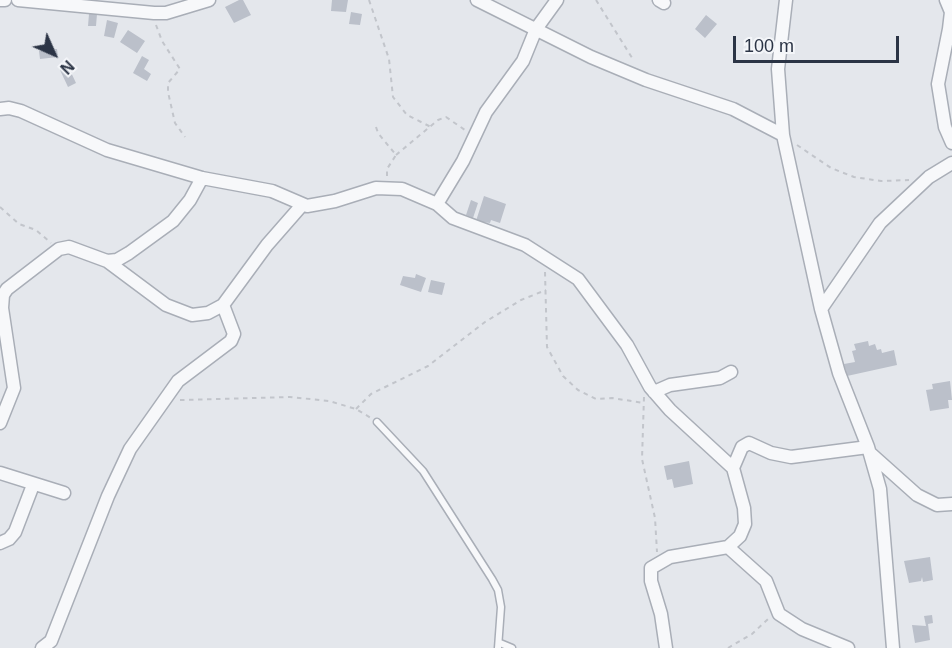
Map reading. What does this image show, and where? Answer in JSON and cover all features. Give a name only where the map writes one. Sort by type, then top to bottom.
[{"type":"street","points":[[0,0],[5,0]]},
{"type":"street","points":[[18,0],[154,13],[166,13],[205,0]]},
{"type":"street","points":[[477,0],[591,57],[646,80],[733,109],[783,135]]},
{"type":"street","points":[[437,204],[486,112],[524,61],[536,29],[557,0]]},
{"type":"street","points":[[786,0],[778,69],[783,135],[821,309],[839,373],[869,450],[879,489],[893,648]]},
{"type":"street","points":[[946,0],[951,12],[938,84],[945,127],[952,143]]},
{"type":"street","points":[[0,109],[21,111],[107,150],[202,178],[272,191],[302,204],[312,206],[390,187],[414,192],[437,204],[453,218],[506,237],[578,279],[590,291],[627,345],[645,380],[654,392],[670,410],[733,468],[743,500],[745,524],[740,536],[728,547],[670,557],[656,562],[651,568],[666,648]]},
{"type":"street","points":[[821,309],[880,223],[929,177],[952,163]]},
{"type":"street","points":[[107,261],[129,254],[173,221],[190,200],[202,178]]},
{"type":"street","points":[[0,423],[14,388],[1,299],[7,289],[59,249],[79,249],[107,261],[154,298],[176,310],[192,315],[208,313],[223,305],[267,245],[302,204]]},
{"type":"street","points":[[42,648],[51,641],[122,467],[183,376],[231,341],[234,334],[223,305]]},
{"type":"street","points":[[654,392],[670,385],[720,378],[731,372]]},
{"type":"street","points":[[733,468],[736,456],[742,447],[749,443],[771,453],[791,457],[869,450],[917,495],[937,505],[952,504]]},
{"type":"street","points":[[0,473],[63,493]]},
{"type":"street","points":[[0,543],[12,536],[33,485]]},
{"type":"street","points":[[728,547],[766,580],[779,614],[802,629],[848,648]]},
{"type":"lane","points":[[377,422],[423,471],[492,579],[498,590],[501,607],[499,645],[512,648]]},
{"type":"path","points":[[369,0],[389,58],[393,97],[407,115],[431,127]]},
{"type":"path","points":[[596,0],[646,80]]},
{"type":"path","points":[[154,13],[162,41],[180,69],[168,83],[168,92],[175,123],[186,137]]},
{"type":"path","points":[[390,187],[387,169],[396,155],[446,117],[460,124],[474,138]]},
{"type":"path","points":[[376,127],[378,133],[396,155]]},
{"type":"path","points":[[783,135],[831,168],[854,177],[881,181],[929,177]]},
{"type":"path","points":[[0,207],[20,224],[36,230],[59,249]]},
{"type":"path","points":[[545,258],[546,347],[563,376],[578,390],[596,399],[612,398],[644,403]]},
{"type":"path","points":[[356,409],[371,394],[428,366],[485,322],[521,300],[546,290]]},
{"type":"path","points":[[645,380],[642,459],[659,539],[656,562]]},
{"type":"path","points":[[165,400],[290,397],[329,401],[356,409],[377,422]]},
{"type":"path","points":[[728,648],[752,634],[763,621],[779,614]]},
{"type":"building","points":[[243,0],[251,15],[234,23],[225,7]]},
{"type":"building","points":[[332,0],[348,0],[346,12],[331,11]]},
{"type":"building","points":[[351,12],[362,14],[360,25],[349,24]]},
{"type":"building","points":[[89,14],[97,14],[96,26],[88,26]]},
{"type":"building","points":[[706,15],[717,24],[705,38],[695,29]]},
{"type":"building","points":[[107,20],[118,23],[114,38],[104,36]]},
{"type":"building","points":[[128,30],[145,41],[137,53],[120,42]]},
{"type":"building","points":[[57,49],[58,57],[40,59],[39,51]]},
{"type":"building","points":[[142,56],[149,60],[144,69],[151,74],[147,81],[133,73]]},
{"type":"building","points":[[68,66],[76,83],[68,87],[60,70]]},
{"type":"building","points":[[484,196],[506,204],[500,223],[491,220],[490,223],[476,221]]},
{"type":"building","points":[[471,200],[478,203],[473,218],[466,215]]},
{"type":"building","points":[[416,274],[426,278],[421,292],[400,285],[403,276],[415,278]]},
{"type":"building","points":[[431,280],[445,283],[442,295],[428,292]]},
{"type":"building","points":[[868,341],[869,346],[875,344],[877,350],[881,349],[882,353],[894,350],[897,365],[847,376],[844,364],[855,362],[852,351],[856,350],[854,344]]},
{"type":"building","points":[[950,381],[952,400],[948,400],[949,408],[930,411],[926,390],[933,389],[932,384]]},
{"type":"building","points":[[689,461],[693,484],[674,488],[672,479],[667,480],[664,466]]},
{"type":"building","points":[[930,557],[933,580],[923,582],[922,577],[921,581],[909,583],[904,561]]},
{"type":"building","points":[[932,615],[933,623],[928,624],[930,640],[915,643],[912,625],[926,626],[924,616]]}]
